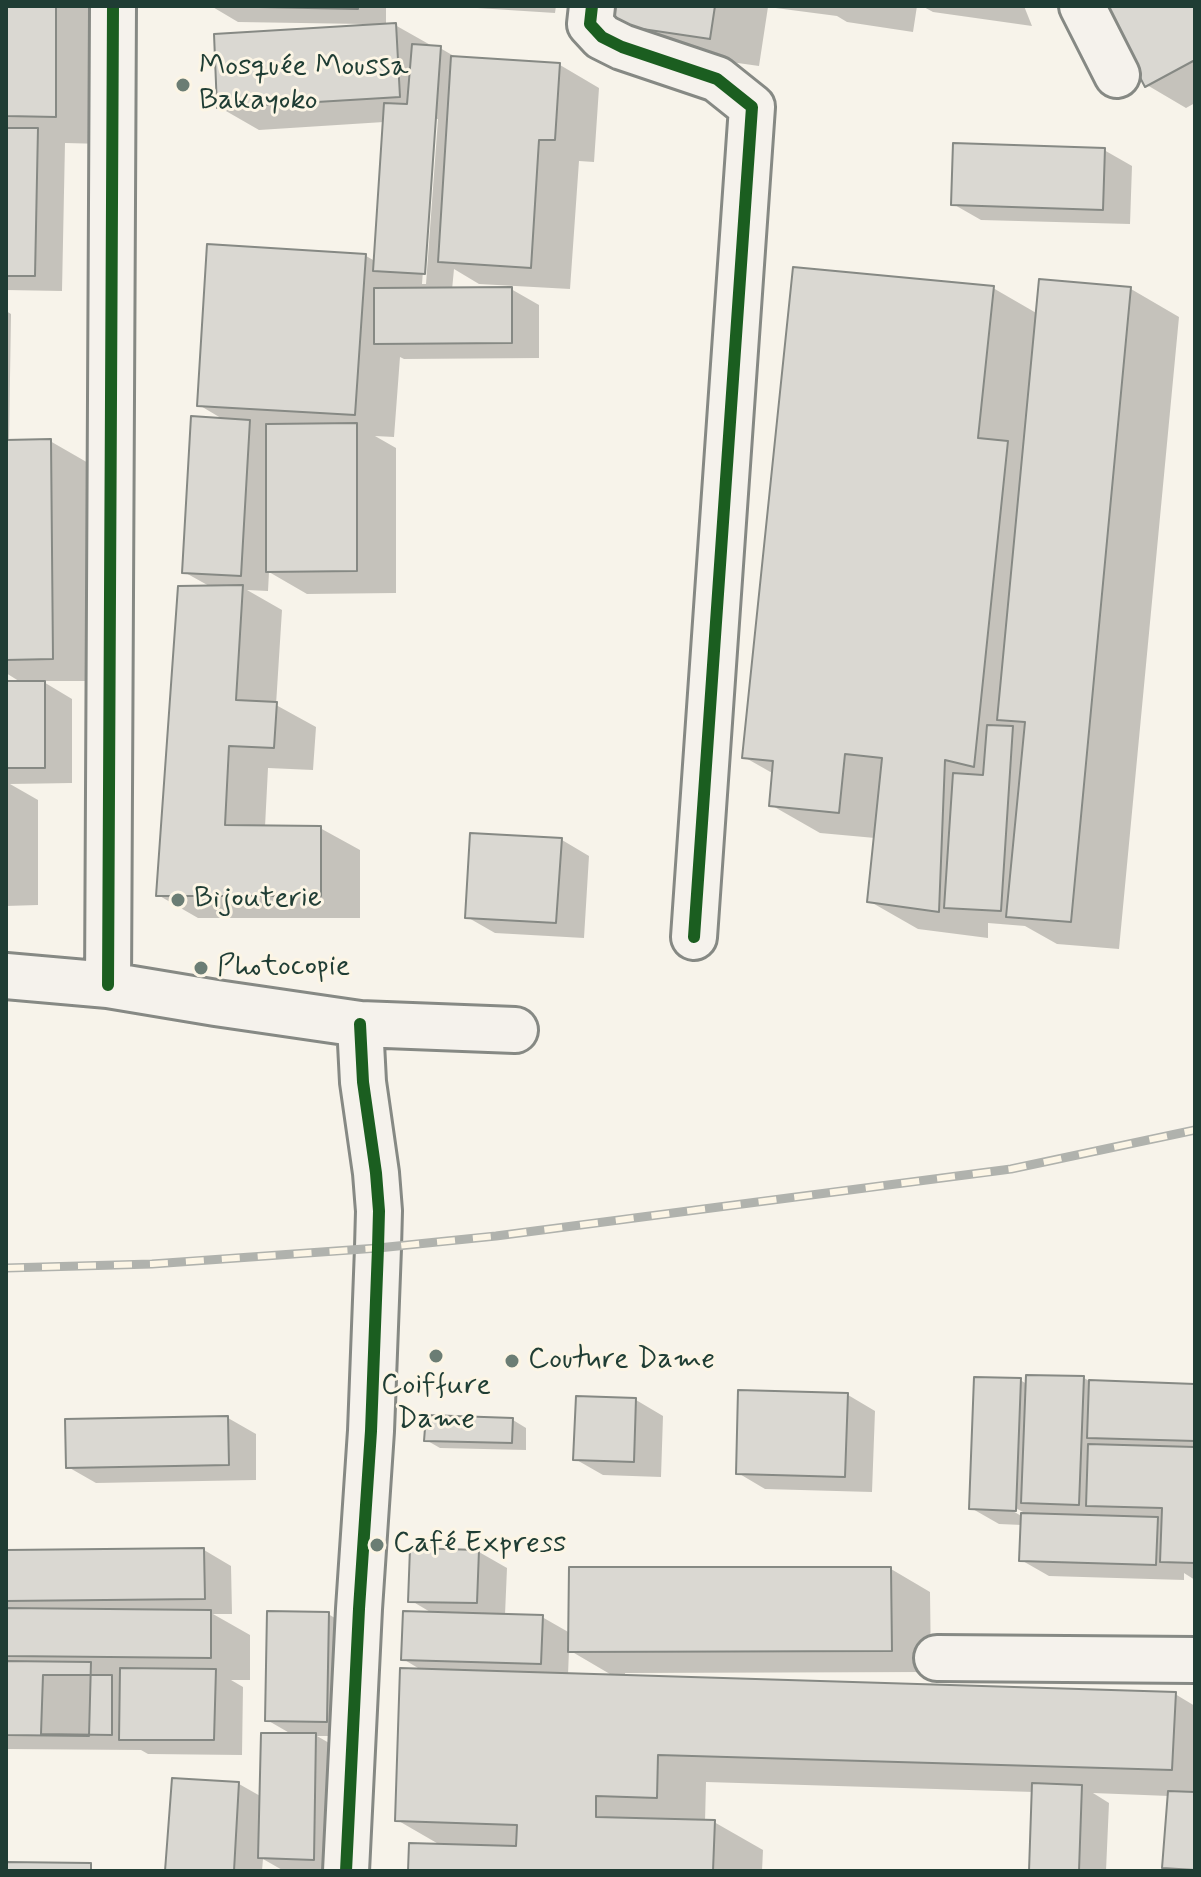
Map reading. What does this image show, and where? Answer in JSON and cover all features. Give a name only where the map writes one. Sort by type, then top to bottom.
[{"type":"street","points":[[108,985],[113,6]]},
{"type":"street","points":[[592,6],[590,24],[602,37],[622,47],[717,79],[752,107],[694,937]]},
{"type":"street","points":[[1082,6],[1117,75]]},
{"type":"street","points":[[6,976],[108,985],[360,1024],[515,1030]]},
{"type":"street","points":[[346,1871],[371,1431],[379,1211],[363,1082],[360,1024]]},
{"type":"street","points":[[937,1658],[1195,1660]]},
{"type":"building","points":[[6,6],[56,6],[56,117],[6,116]]},
{"type":"building","points":[[208,6],[358,6],[358,9]]},
{"type":"building","points":[[604,6],[715,6],[710,39],[602,23]]},
{"type":"building","points":[[1103,6],[1195,6],[1195,60],[1145,87]]},
{"type":"building","points":[[396,23],[400,97],[217,108],[214,34]]},
{"type":"building","points":[[412,44],[441,46],[425,274],[373,271],[384,103],[407,104]]},
{"type":"building","points":[[451,56],[560,63],[555,140],[539,140],[531,268],[438,262]]},
{"type":"building","points":[[6,128],[38,128],[35,276],[6,276]]},
{"type":"building","points":[[953,143],[1105,148],[1103,210],[951,205]]},
{"type":"building","points":[[207,244],[366,254],[355,415],[197,406]]},
{"type":"building","points":[[793,267],[994,286],[978,438],[1008,441],[974,767],[945,760],[939,912],[867,902],[882,758],[845,754],[839,813],[769,806],[773,761],[742,758]]},
{"type":"building","points":[[1039,279],[1131,287],[1071,922],[1006,917],[1025,722],[997,720]]},
{"type":"building","points":[[512,287],[512,343],[374,344],[374,288]]},
{"type":"building","points":[[191,416],[250,420],[241,576],[182,573]]},
{"type":"building","points":[[357,423],[357,571],[266,572],[266,424]]},
{"type":"building","points":[[51,439],[53,659],[6,660],[6,440]]},
{"type":"building","points":[[243,585],[236,700],[277,702],[274,748],[229,746],[225,825],[321,826],[321,896],[156,896],[178,586]]},
{"type":"building","points":[[6,681],[45,681],[45,768],[6,768]]},
{"type":"building","points":[[987,725],[1013,726],[1001,911],[944,908],[953,773],[983,775]]},
{"type":"building","points":[[470,833],[562,838],[556,923],[465,918]]},
{"type":"building","points":[[1026,1375],[1084,1376],[1079,1505],[1021,1503]]},
{"type":"building","points":[[974,1377],[1021,1378],[1016,1511],[969,1509]]},
{"type":"building","points":[[1089,1380],[1195,1384],[1195,1441],[1087,1438]]},
{"type":"building","points":[[738,1390],[848,1393],[845,1477],[736,1474]]},
{"type":"building","points":[[576,1396],[636,1398],[634,1462],[573,1460]]},
{"type":"building","points":[[426,1415],[513,1418],[512,1443],[424,1441]]},
{"type":"building","points":[[228,1416],[229,1465],[66,1468],[65,1419]]},
{"type":"building","points":[[1088,1444],[1195,1447],[1195,1563],[1160,1562],[1162,1508],[1086,1506]]},
{"type":"building","points":[[1021,1513],[1158,1517],[1156,1565],[1019,1561]]},
{"type":"building","points":[[204,1548],[205,1599],[6,1601],[6,1550]]},
{"type":"building","points":[[410,1548],[479,1550],[477,1603],[408,1602]]},
{"type":"building","points":[[569,1567],[891,1567],[892,1651],[568,1652]]},
{"type":"building","points":[[6,1608],[211,1610],[211,1658],[6,1656]]},
{"type":"building","points":[[267,1611],[329,1612],[327,1722],[265,1721]]},
{"type":"building","points":[[403,1611],[543,1615],[541,1664],[401,1660]]},
{"type":"building","points":[[6,1661],[91,1662],[89,1736],[6,1735]]},
{"type":"building","points":[[120,1668],[216,1669],[214,1740],[119,1740]]},
{"type":"building","points":[[400,1668],[1176,1692],[1172,1770],[658,1755],[657,1798],[596,1796],[596,1817],[715,1820],[713,1871],[408,1871],[409,1843],[516,1846],[517,1825],[395,1821]]},
{"type":"building","points":[[43,1675],[112,1675],[112,1735],[41,1734]]},
{"type":"building","points":[[261,1733],[316,1733],[314,1860],[258,1858]]},
{"type":"building","points":[[172,1778],[239,1782],[234,1871],[165,1871]]},
{"type":"building","points":[[1032,1783],[1082,1785],[1079,1871],[1029,1871]]},
{"type":"building","points":[[1168,1791],[1195,1792],[1195,1870],[1162,1868]]},
{"type":"building","points":[[6,1862],[91,1863],[91,1871],[6,1871]]},
{"type":"railway","points":[[6,1268],[152,1264],[496,1236],[1011,1169],[1195,1130]]},
{"type":"cycle path","points":[[108,985],[113,6]]},
{"type":"cycle path","points":[[592,6],[590,24],[602,37],[622,47],[717,79],[752,107],[694,937]]},
{"type":"cycle path","points":[[346,1871],[371,1431],[379,1211],[363,1082],[360,1024]]},
{"type":"place","name":"Mosquée Moussa Bakayoko","points":[[183,85]]},
{"type":"place","name":"Bijouterie","points":[[178,900]]},
{"type":"place","name":"Photocopie","points":[[201,968]]},
{"type":"place","name":"Coiffure Dame","points":[[436,1356]]},
{"type":"place","name":"Couture Dame","points":[[512,1361]]},
{"type":"place","name":"Café Express","points":[[377,1545]]}]
